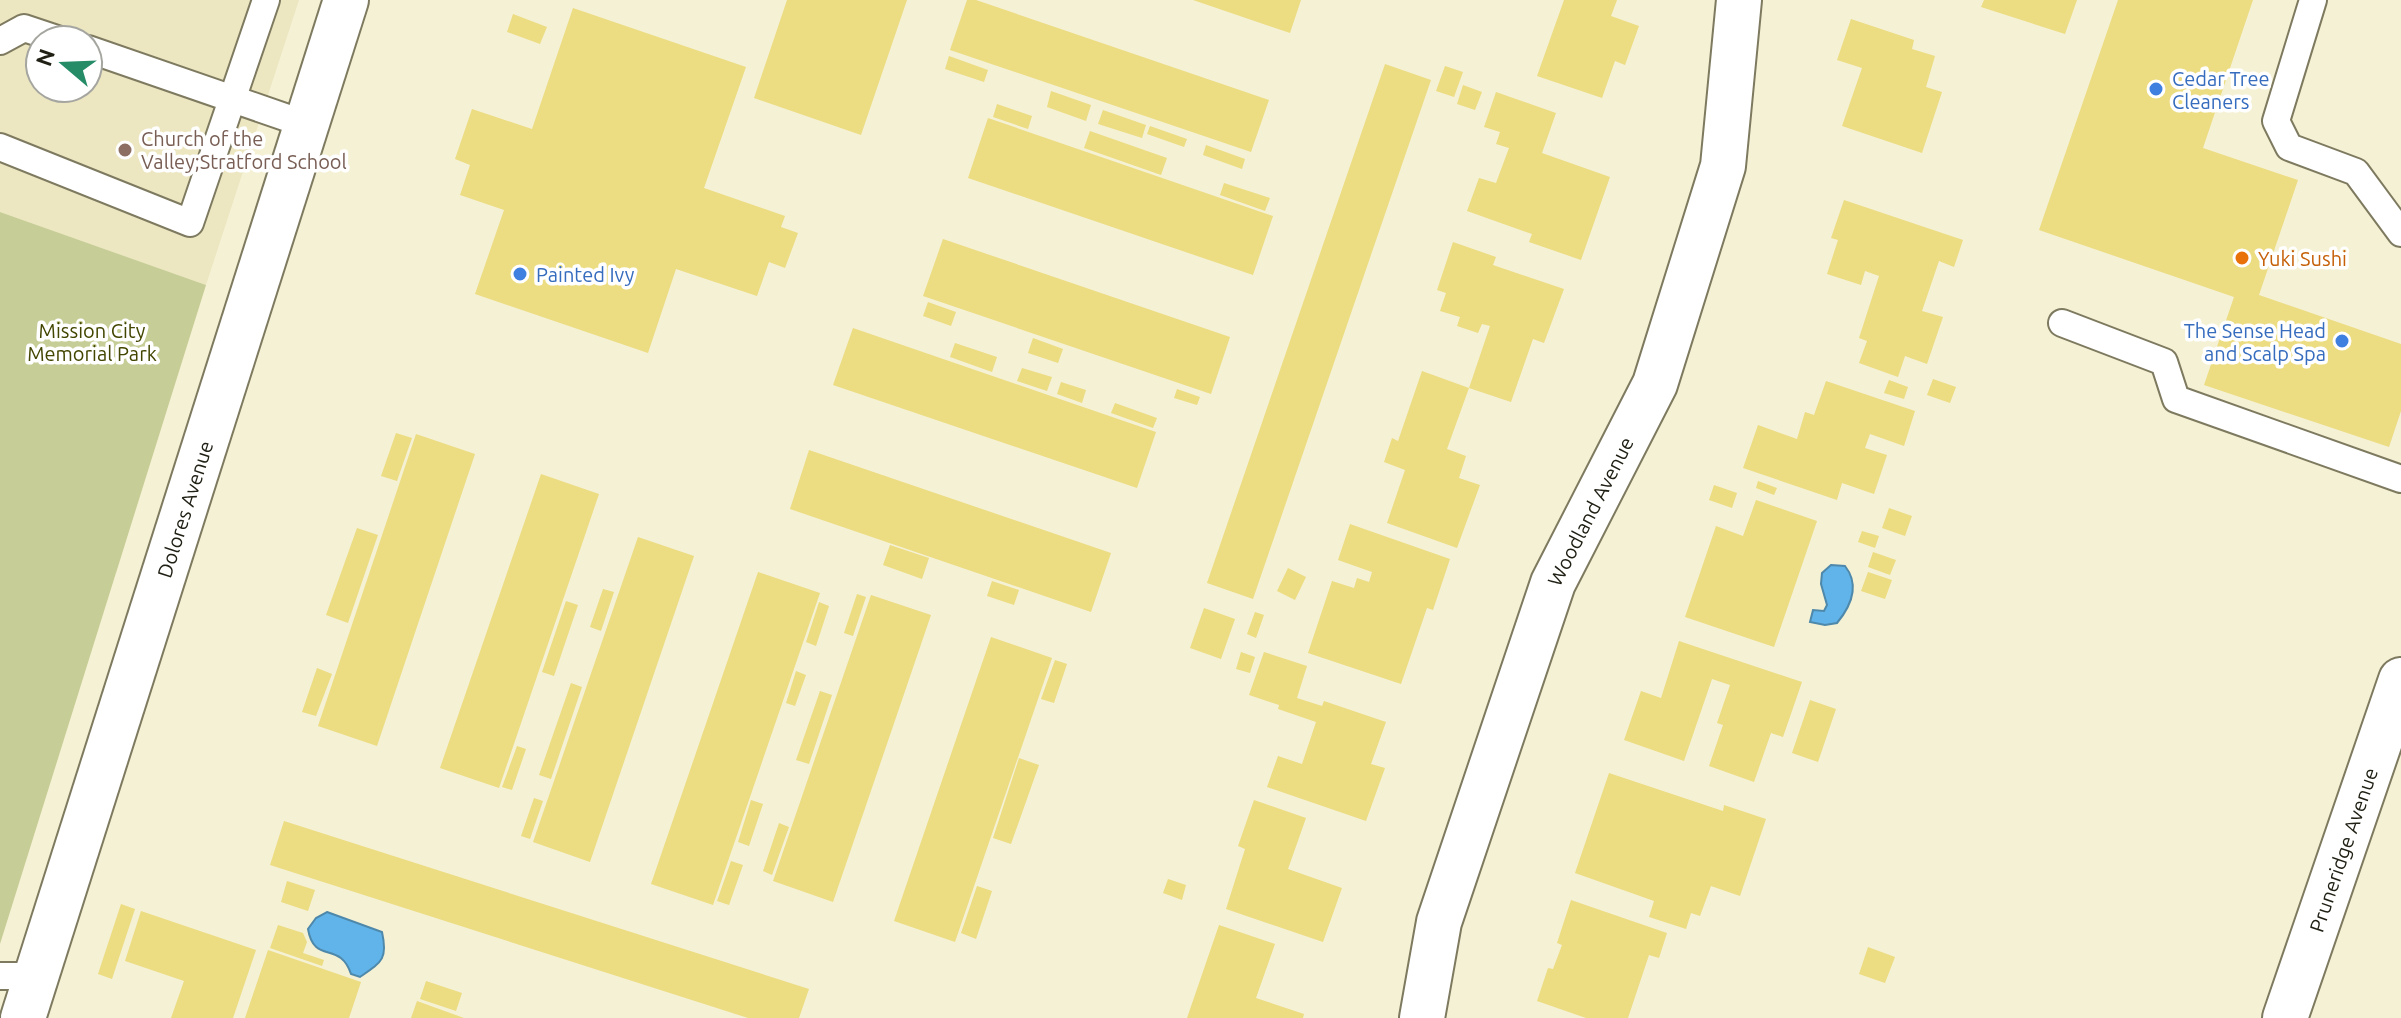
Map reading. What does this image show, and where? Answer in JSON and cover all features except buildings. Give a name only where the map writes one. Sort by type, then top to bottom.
[{"type":"street","name":"Dolores Avenue","points":[[23,1018],[18,976],[346,0]]},
{"type":"street","name":"Woodland Avenue","points":[[1422,1018],[1439,922],[1553,583],[1655,384],[1723,166],[1739,0]]},
{"type":"street","name":"Pruneridge Avenue","points":[[2285,1018],[2398,702]]},
{"type":"lane","points":[[0,147],[190,223],[266,0]]},
{"type":"lane","points":[[2313,0],[2276,121],[2289,147],[2356,172],[2401,233]]},
{"type":"lane","points":[[0,41],[24,28]]},
{"type":"lane","points":[[104,55],[305,124]]},
{"type":"lane","points":[[2062,323],[2164,362],[2176,399],[2401,479]]},
{"type":"shaded area","name":"Church of the Valley;Stratford School","points":[[0,0],[299,0],[206,285],[0,212]]},
{"type":"green space","name":"Mission City Memorial Park","points":[[0,212],[206,285],[0,944]]},
{"type":"water","points":[[1831,565],[1845,566],[1850,573],[1853,588],[1850,603],[1837,623],[1825,625],[1810,622],[1813,610],[1824,611],[1827,605],[1821,584],[1822,573]]},
{"type":"water","points":[[327,912],[382,932],[382,959],[360,977],[351,974],[340,958],[321,950],[311,940],[308,929],[316,918]]},
{"type":"place","name":"Cedar Tree Cleaners","points":[[2156,89]]},
{"type":"place","name":"Church of the Valley;Stratford School","points":[[125,150]]},
{"type":"place","name":"Yuki Sushi","points":[[2242,258]]},
{"type":"place","name":"Painted Ivy","points":[[520,274]]},
{"type":"place","name":"The Sense Head and Scalp Spa","points":[[2342,341]]}]
